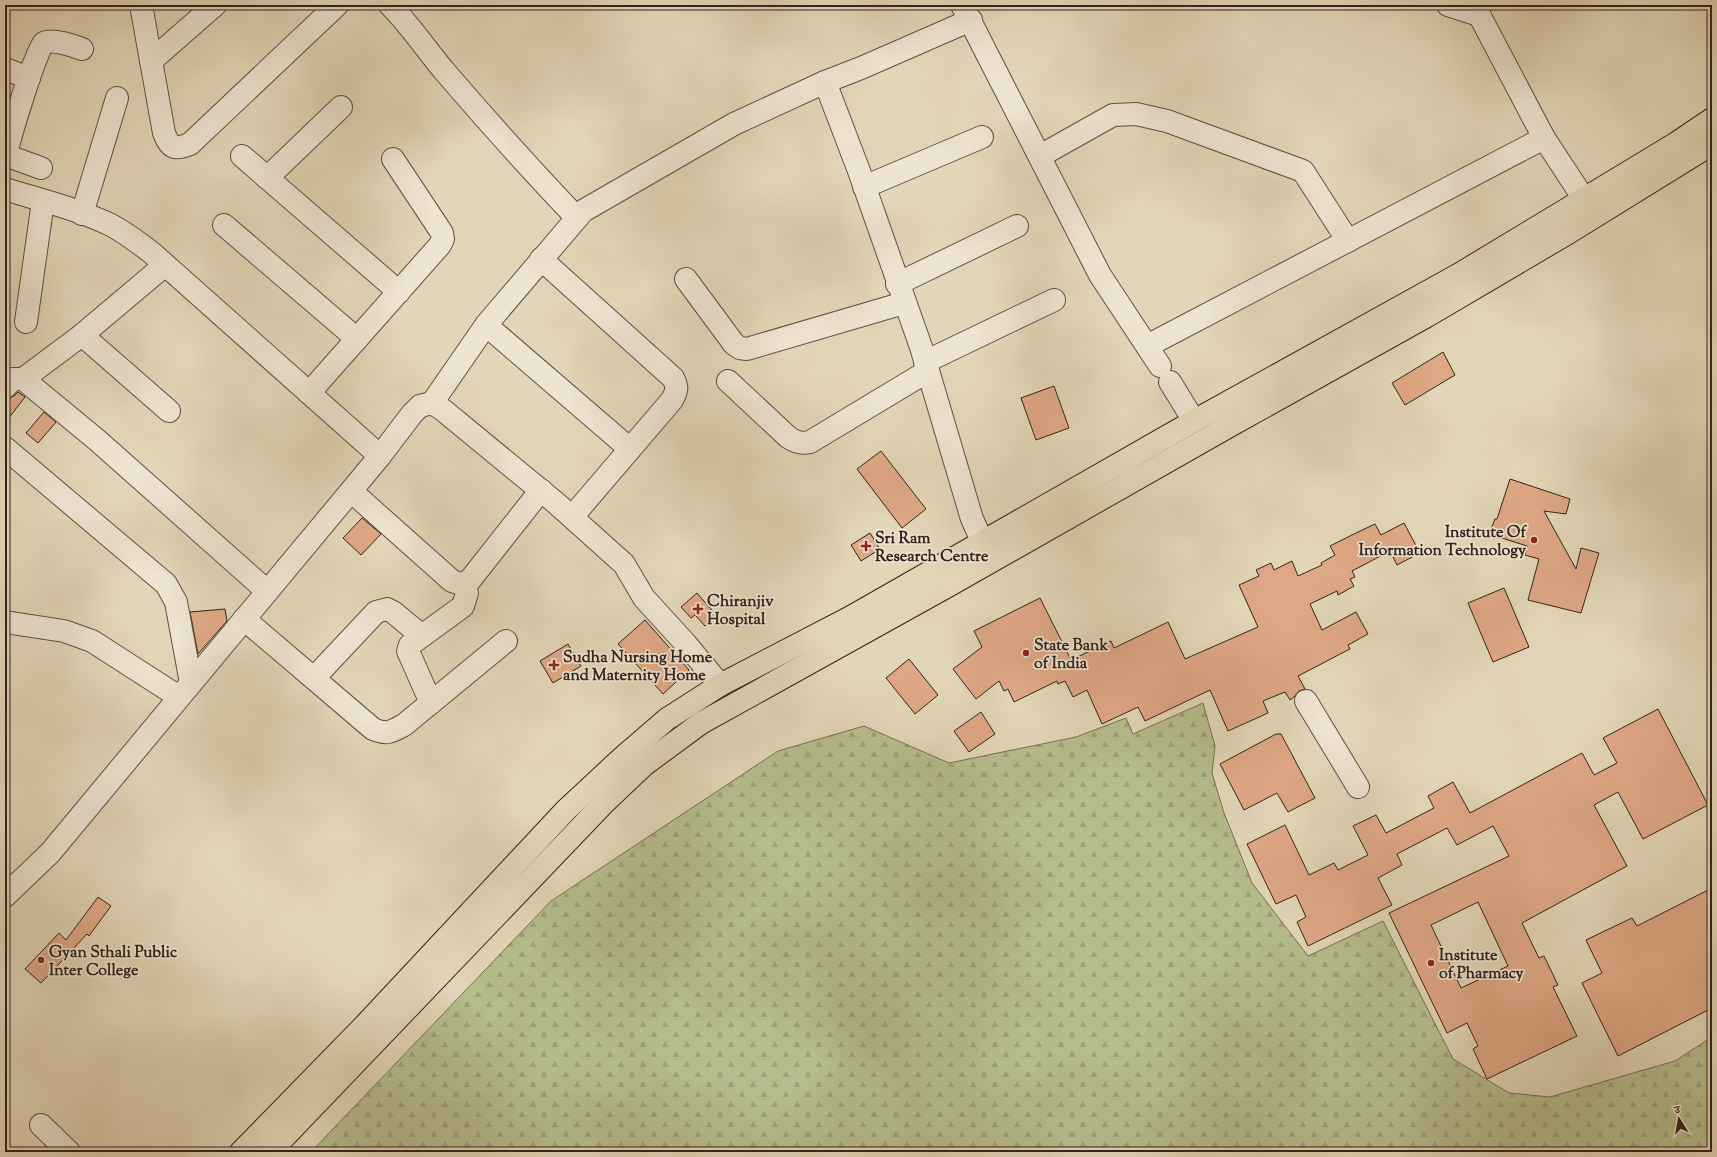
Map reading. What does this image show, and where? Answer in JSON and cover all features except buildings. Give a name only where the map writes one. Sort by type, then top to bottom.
[{"type":"main road","points":[[241,1152],[366,1024],[566,810],[623,757],[667,719],[720,685],[851,617],[1194,421],[1458,275],[1675,144],[1712,119]]},
{"type":"main road","points":[[270,1152],[605,802],[644,765],[701,723],[991,562],[1233,424],[1427,316],[1568,233],[1712,144]]},
{"type":"street","points":[[141,5],[164,133],[167,142],[172,147],[181,148],[190,144],[337,5]]},
{"type":"street","points":[[151,61],[215,5]]},
{"type":"street","points":[[390,5],[401,16],[435,60],[481,114],[539,179],[577,218]]},
{"type":"street","points":[[1448,5],[1476,10],[1544,138],[1584,199]]},
{"type":"street","points":[[5,896],[50,853],[380,456],[412,414],[420,406],[432,403],[486,325],[583,211],[734,124],[825,82],[861,68],[967,13],[1100,275],[1194,421]]},
{"type":"street","points":[[41,168],[5,156],[29,78],[40,49],[45,43],[52,41],[82,48]]},
{"type":"street","points":[[5,68],[29,78]]},
{"type":"street","points":[[825,82],[864,187],[926,366],[972,519],[991,562]]},
{"type":"street","points":[[82,214],[117,98]]},
{"type":"street","points":[[267,178],[341,107]]},
{"type":"street","points":[[1040,156],[1112,115],[1136,114],[1167,121],[1303,171],[1348,241]]},
{"type":"street","points":[[864,187],[982,137]]},
{"type":"street","points":[[1147,346],[1544,138]]},
{"type":"street","points":[[242,156],[399,292]]},
{"type":"street","points":[[309,393],[440,245],[443,239],[442,233],[393,159]]},
{"type":"street","points":[[5,190],[82,214],[110,225],[132,238],[165,265],[380,456]]},
{"type":"street","points":[[26,322],[43,201]]},
{"type":"street","points":[[224,225],[357,339]]},
{"type":"street","points":[[686,279],[734,344],[740,348],[747,349],[901,293],[1017,226]]},
{"type":"street","points":[[541,259],[673,378],[677,385],[677,392],[672,400],[572,517]]},
{"type":"street","points":[[165,265],[82,335],[14,383],[96,440],[267,591]]},
{"type":"street","points":[[728,381],[788,437],[795,442],[810,442],[926,366],[1054,300]]},
{"type":"street","points":[[486,325],[630,449]]},
{"type":"street","points":[[82,335],[169,411]]},
{"type":"street","points":[[432,403],[443,410],[541,490],[624,564],[644,598],[686,644],[720,685]]},
{"type":"street","points":[[5,448],[166,584],[176,602],[185,690]]},
{"type":"street","points":[[351,491],[452,581],[458,584],[464,584],[470,580],[541,490]]},
{"type":"street","points":[[431,703],[408,651],[410,645],[463,606],[467,593],[464,584]]},
{"type":"street","points":[[314,678],[376,612],[382,609],[387,609],[393,612],[422,636]]},
{"type":"street","points":[[244,619],[373,729],[383,733],[393,731],[404,725],[506,640]]},
{"type":"street","points":[[5,622],[64,631],[92,641],[185,690]]},
{"type":"street","points":[[1306,701],[1358,787]]},
{"type":"street","points":[[41,1126],[69,1152]]},
{"type":"green space","points":[[1203,703],[1215,746],[1212,773],[1224,813],[1252,883],[1308,956],[1383,921],[1453,1059],[1509,1093],[1550,1097],[1675,1061],[1712,1037],[1712,1152],[311,1152],[551,901],[778,751],[864,726],[949,763],[1076,737],[1126,718],[1133,734]]},
{"type":"place","name":"Institute Of Information Technology","points":[[1534,540]]},
{"type":"place","name":"Sri Ram Research Centre","points":[[866,546]]},
{"type":"place","name":"Chiranjiv Hospital","points":[[698,609]]},
{"type":"place","name":"State Bank of India","points":[[1026,653]]},
{"type":"place","name":"Sudha Nursing Home and Maternity Home","points":[[554,665]]},
{"type":"place","name":"Gyan Sthali Public Inter College","points":[[41,960]]},
{"type":"place","name":"Institute of Pharmacy","points":[[1431,963]]}]
